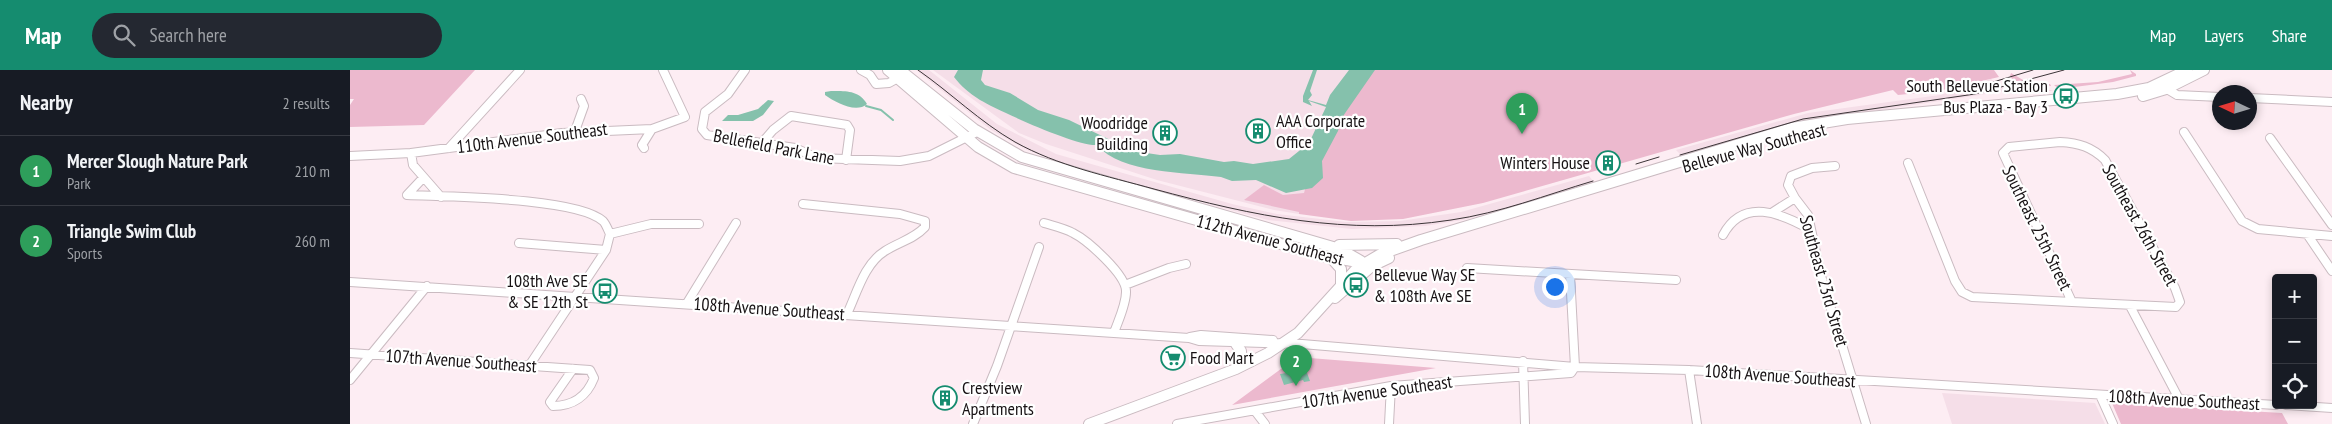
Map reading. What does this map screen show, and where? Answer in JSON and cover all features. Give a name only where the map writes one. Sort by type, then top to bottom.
[{"type":"main road","name":"112th Avenue Southeast","points":[[888,70],[899,74],[977,132],[1005,150],[1039,163],[1318,242],[1348,252],[1368,264]]},
{"type":"main road","name":"Bellevue Way Southeast","points":[[1322,308],[1341,285],[1368,264],[1420,240],[1792,128],[1847,119],[2117,94],[2162,86],[2187,70]]},
{"type":"main road","name":"Bellevue Way Southeast","points":[[1090,424],[1241,366],[1284,343],[1368,264],[1417,248],[1796,132],[1844,125],[2124,99],[2204,70]]},
{"type":"main road","name":"112th Avenue Southeast","points":[[899,74],[988,154],[1024,172],[1330,258],[1368,264]]},
{"type":"main road","points":[[2006,110],[2024,102]]},
{"type":"main road","points":[[1318,242],[1364,246],[1420,240]]},
{"type":"main road","points":[[1330,258],[1340,266],[1341,285]]},
{"type":"main road","points":[[1236,344],[1241,350],[1241,366]]},
{"type":"street","points":[[449,148],[520,70]]},
{"type":"street","points":[[644,148],[642,145],[652,130],[685,117],[663,70]]},
{"type":"street","name":"Bellefield Park Lane","points":[[745,70],[728,94],[708,108],[703,118],[702,128],[708,135],[714,138],[795,148],[817,158],[900,162],[921,159],[977,132]]},
{"type":"street","points":[[861,70],[870,75],[876,84],[888,83],[899,74]]},
{"type":"street","points":[[2162,86],[2177,95],[2212,97]]},
{"type":"street","points":[[2257,98],[2332,102]]},
{"type":"street","points":[[574,131],[584,106],[582,99]]},
{"type":"street","points":[[761,144],[773,130],[791,116],[810,120],[838,122],[847,125],[850,130],[846,160]]},
{"type":"street","name":"110th Avenue Southeast","points":[[350,156],[411,153],[574,131],[619,128],[652,130]]},
{"type":"street","points":[[2184,132],[2242,221],[2248,226],[2258,229],[2332,236]]},
{"type":"street","points":[[2270,138],[2332,225]]},
{"type":"street","name":"Southeast 25th Street","points":[[2073,303],[2003,153],[2010,147],[2072,141],[2092,148]]},
{"type":"street","name":"Southeast 26th Street","points":[[2092,148],[2101,155],[2110,169],[2179,297],[2179,305],[2171,308],[2130,306]]},
{"type":"street","points":[[411,153],[411,163],[441,197]]},
{"type":"street","points":[[1908,163],[1955,281],[1962,292],[1972,297],[2130,306],[2179,399]]},
{"type":"street","name":"Southeast 23rd Street","points":[[1835,166],[1825,165],[1809,168],[1791,176],[1788,186],[1808,215],[1821,276],[1866,424]]},
{"type":"street","points":[[423,178],[407,195],[565,206],[598,217],[604,221],[610,234],[606,250],[529,366]]},
{"type":"street","name":"Southeast 23rd Street","points":[[1773,212],[1795,198]]},
{"type":"street","points":[[803,204],[900,214],[925,221],[925,227],[917,236],[879,255],[872,264],[847,314]]},
{"type":"street","points":[[1722,235],[1730,220],[1734,217],[1761,211],[1773,212],[1811,230]]},
{"type":"street","points":[[687,303],[736,223]]},
{"type":"street","points":[[1044,223],[1069,231],[1085,241],[1125,285],[1126,292],[1114,333]]},
{"type":"street","points":[[610,234],[651,224],[699,224]]},
{"type":"street","points":[[2307,234],[2332,271]]},
{"type":"street","points":[[519,243],[606,250]]},
{"type":"street","points":[[973,424],[994,375],[1039,247]]},
{"type":"street","points":[[1125,285],[1169,268],[1186,264]]},
{"type":"street","points":[[1468,268],[1676,280]]},
{"type":"street","points":[[1570,274],[1575,367]]},
{"type":"street","name":"108th Avenue Southeast","points":[[350,282],[847,314],[1188,338],[1199,341],[1236,344],[1284,343],[1523,361],[1575,367],[1689,370],[2272,405]]},
{"type":"street","points":[[350,380],[427,286]]},
{"type":"street","name":"108th Avenue Southeast","points":[[1188,338],[1201,335],[1270,339],[1284,343]]},
{"type":"street","name":"107th Avenue Southeast","points":[[350,353],[590,370],[594,378],[587,392],[574,402],[553,406],[550,402],[552,398],[573,369]]},
{"type":"street","points":[[1523,361],[1525,424]]},
{"type":"street","name":"107th Avenue Southeast","points":[[1177,424],[1216,421],[1255,411],[1391,386],[1571,372],[1575,367]]},
{"type":"street","points":[[1689,370],[1698,424]]},
{"type":"street","points":[[1389,424],[1391,386]]},
{"type":"street","points":[[2100,395],[2113,424]]},
{"type":"street","points":[[2317,407],[2332,408]]},
{"type":"street","points":[[1255,411],[1265,424]]},
{"type":"shaded area","points":[[350,70],[475,70],[424,125],[350,127],[350,105],[354,99],[350,99]]},
{"type":"shaded area","points":[[916,70],[929,70],[997,124],[1056,154],[1232,204],[1277,214],[1346,222],[1400,221],[1461,212],[1589,176],[1594,182],[1502,210],[1463,220],[1425,226],[1352,229],[1268,220],[1085,171],[1027,150],[991,130]]},
{"type":"shaded area","points":[[933,70],[1358,70],[1314,154],[1299,214],[1274,210],[1157,180],[1046,144],[1019,133]]},
{"type":"shaded area","points":[[958,70],[983,70],[981,80],[985,85],[1010,93],[1038,110],[1069,120],[1133,151],[1160,155],[1180,154],[1224,162],[1234,161],[1253,164],[1289,159],[1309,143],[1326,107],[1309,101],[1312,106],[1303,102],[1303,96],[1313,70],[1317,70],[1310,91],[1312,95],[1308,100],[1326,105],[1330,95],[1349,70],[1375,70],[1341,119],[1338,131],[1322,161],[1323,178],[1312,188],[1286,193],[1256,180],[1232,181],[1221,177],[1155,170],[1122,162],[1097,145],[1057,135],[1020,120],[980,100],[954,77]]},
{"type":"shaded area","points":[[1358,70],[1994,70],[1999,77],[1938,91],[1898,95],[1893,90],[1794,114],[1483,203],[1403,219],[1351,221],[1299,214],[1299,212],[1244,200],[1264,185],[1283,195],[1304,193],[1314,154]]},
{"type":"shaded area","points":[[2130,70],[2136,76],[2113,82],[2059,89],[2054,85],[2098,82],[2132,74]]},
{"type":"shaded area","points":[[2011,73],[2030,84],[2050,84],[2051,86],[2039,87],[2041,90],[2053,90],[2026,94],[2017,87],[2010,76]]},
{"type":"shaded area","points":[[1991,79],[2006,91],[1794,123],[1682,156],[1676,150],[1808,113],[1940,95]]},
{"type":"shaded area","points":[[846,91],[856,94],[864,99],[867,104],[857,108],[846,106],[825,95],[825,92]]},
{"type":"shaded area","points":[[768,100],[774,101],[763,115],[753,121],[722,121],[728,115],[738,115],[758,109]]},
{"type":"shaded area","points":[[1297,357],[1436,368],[1232,405]]},
{"type":"shaded area","points":[[1306,370],[1310,381],[1304,382],[1303,380],[1284,385],[1280,374]]},
{"type":"shaded area","points":[[1942,393],[2095,403],[2105,424],[1952,424]]},
{"type":"shaded area","points":[[2112,403],[2282,413],[2288,424],[2121,424]]},
{"type":"waterway","points":[[866,106],[881,110],[893,120]]},
{"type":"tram line","points":[[918,70],[1002,134],[1048,158],[1083,170],[1191,199],[1264,215],[1301,221],[1375,226],[1451,220],[1487,213],[1593,181]]},
{"type":"tram line","points":[[1970,89],[2033,70]]},
{"type":"tram line","points":[[1680,155],[1803,119],[1975,94],[2064,70]]},
{"type":"tram line","points":[[1636,164],[1659,157]]},
{"type":"place","name":"South Bellevue Station Bus Plaza - Bay 3","points":[[2066,96]]},
{"type":"place","name":"AAA Corporate Office","points":[[1258,131]]},
{"type":"place","name":"Woodridge Building","points":[[1165,133]]},
{"type":"place","name":"Mercer Slough Nature Park","points":[[1522,134]]},
{"type":"place","name":"Winters House","points":[[1608,163]]},
{"type":"place","name":"Bellevue Way SE & 108th Ave SE","points":[[1356,285]]},
{"type":"place","name":"108th Ave SE & SE 12th St","points":[[605,291]]},
{"type":"place","name":"Food Mart","points":[[1173,358]]},
{"type":"place","name":"Triangle Swim Club","points":[[1296,386]]},
{"type":"place","name":"Crestview Apartments","points":[[945,398]]}]
